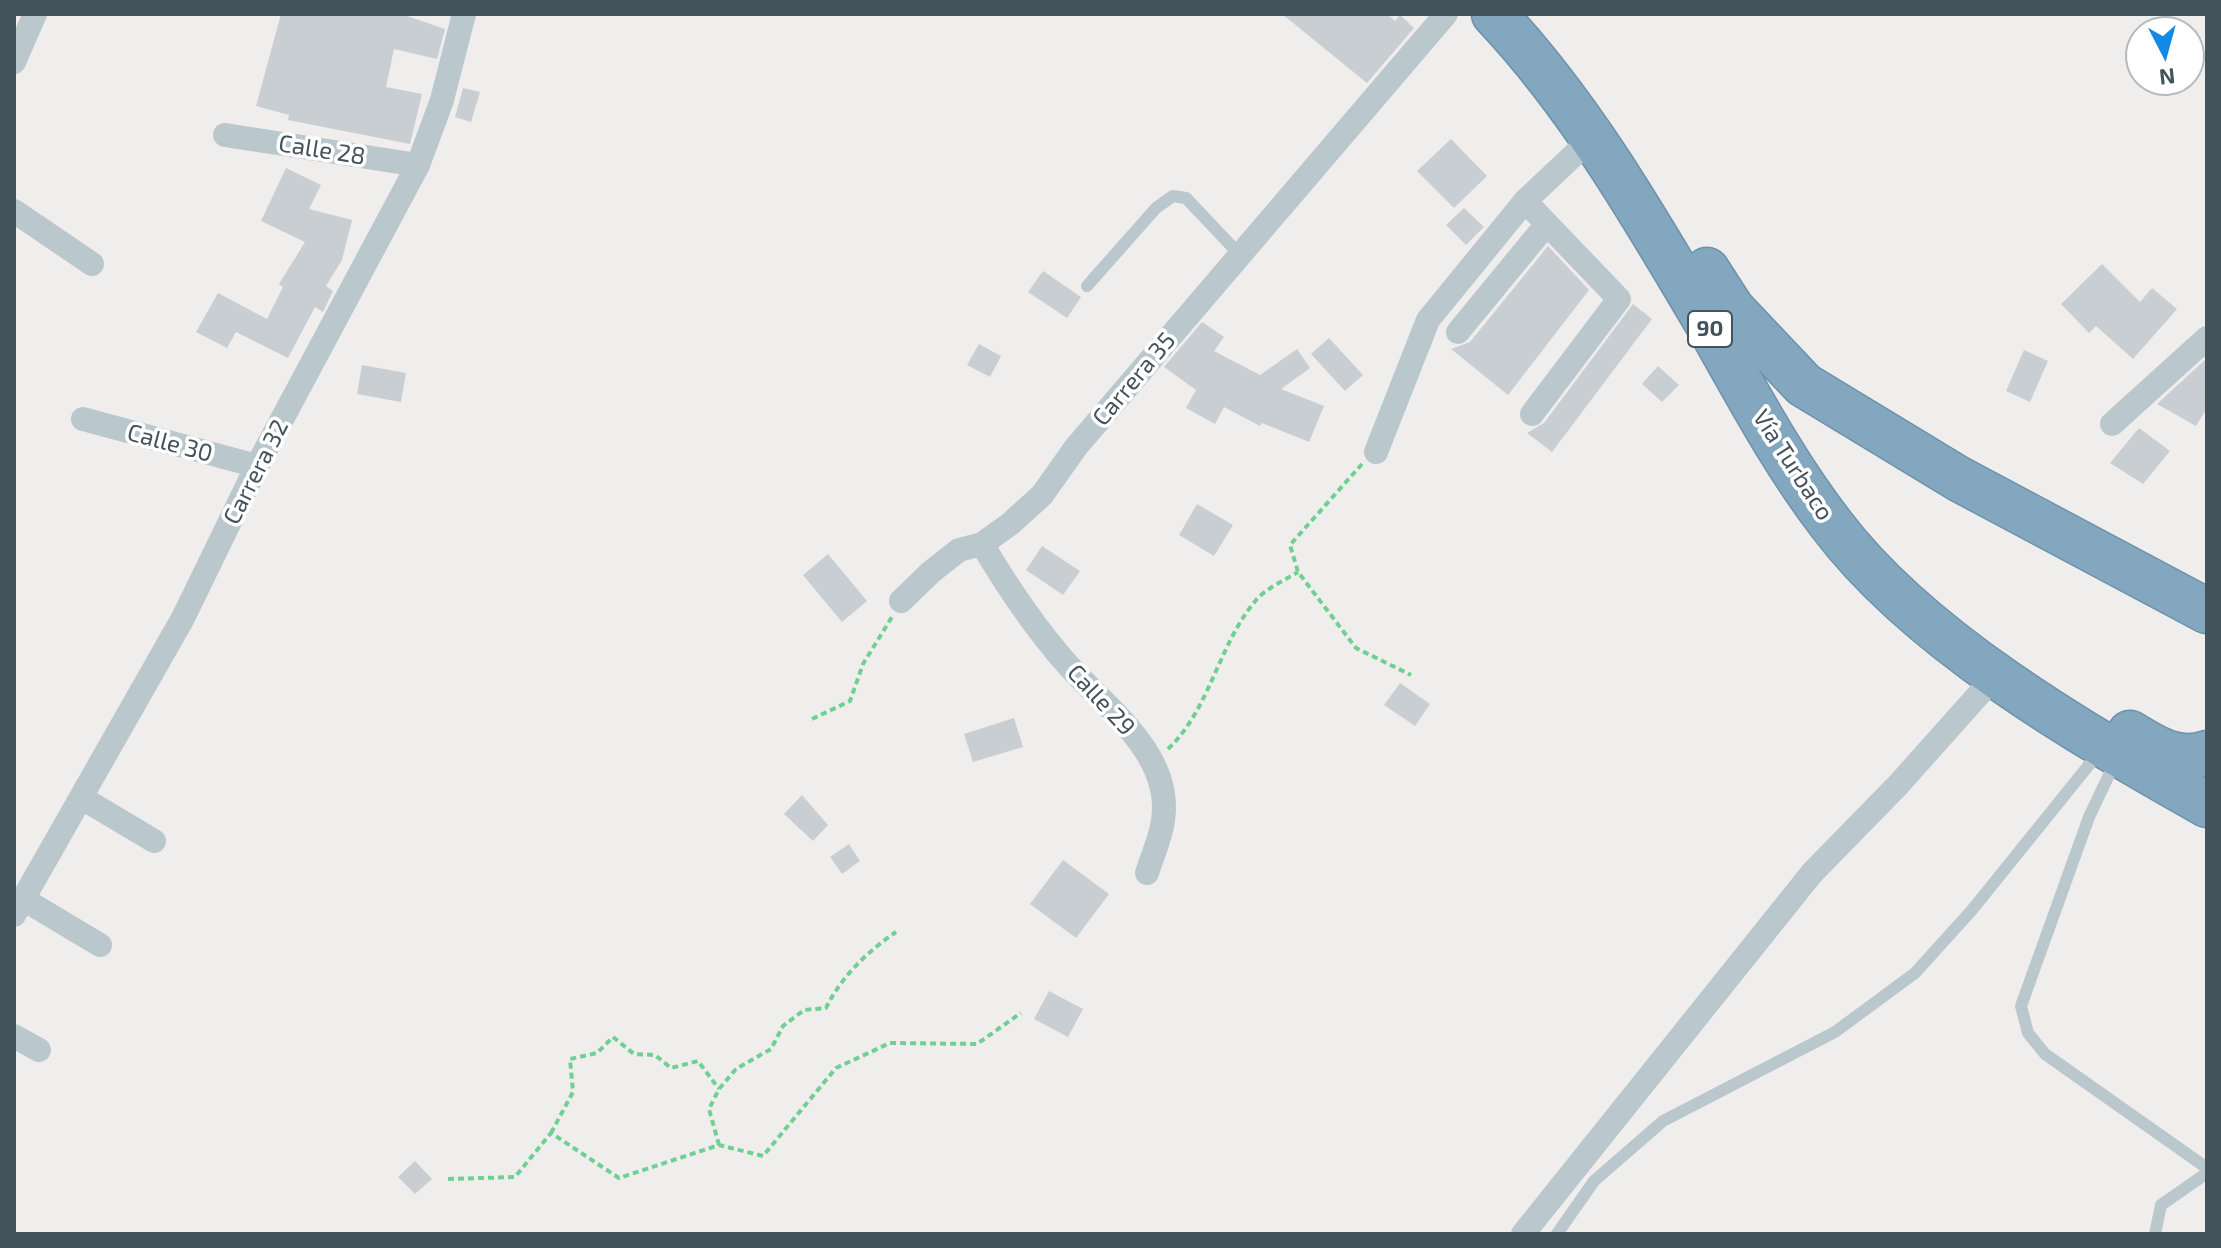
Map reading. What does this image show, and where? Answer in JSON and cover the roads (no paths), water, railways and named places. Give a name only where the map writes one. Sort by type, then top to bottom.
[{"type":"highway","name":"Vía Turbaco","points":[[1494,14],[1520,41],[1592,138],[1708,325],[1786,462],[1832,526],[1887,586],[1939,632],[2111,751],[2207,805]]},
{"type":"highway","name":"90","points":[[1534,14],[1589,85],[1732,309],[1769,352],[1804,385],[1959,479],[2207,611]]},
{"type":"highway","points":[[1959,479],[1976,510],[2207,629]]},
{"type":"highway","points":[[1939,632],[1988,645],[2159,752],[2185,757],[2207,753]]},
{"type":"street","points":[[14,62],[35,14]]},
{"type":"street","name":"Carrera 32","points":[[18,907],[183,618],[257,466],[418,165],[442,100],[464,14]]},
{"type":"street","name":"Carrera 35","points":[[901,601],[959,550],[982,544],[1042,495],[1076,447],[1446,14]]},
{"type":"street","name":"Calle 28","points":[[225,135],[418,165]]},
{"type":"street","points":[[1376,452],[1428,320],[1525,201],[1592,138]]},
{"type":"street","points":[[1525,201],[1619,299],[1532,414]]},
{"type":"street","points":[[14,211],[92,264]]},
{"type":"street","points":[[1458,332],[1546,225]]},
{"type":"street","points":[[2112,424],[2207,338]]},
{"type":"street","name":"Calle 30","points":[[83,419],[257,466]]},
{"type":"street","name":"Calle 29","points":[[982,544],[1006,583],[1065,663],[1146,748],[1158,775],[1164,819],[1147,873]]},
{"type":"street","points":[[1523,1234],[1812,873],[1898,785],[1998,673]]},
{"type":"street","points":[[82,798],[154,841]]},
{"type":"street","points":[[18,907],[100,945]]},
{"type":"street","points":[[14,1036],[39,1050]]},
{"type":"lane","points":[[1087,286],[1156,208],[1173,196],[1186,198],[1240,255]]},
{"type":"lane","points":[[2111,751],[2021,1006],[2028,1033],[2045,1054],[2207,1170],[2161,1205],[2155,1234]]},
{"type":"lane","points":[[1557,1234],[1594,1181],[1663,1121],[1835,1032],[1915,973],[2111,751]]}]
